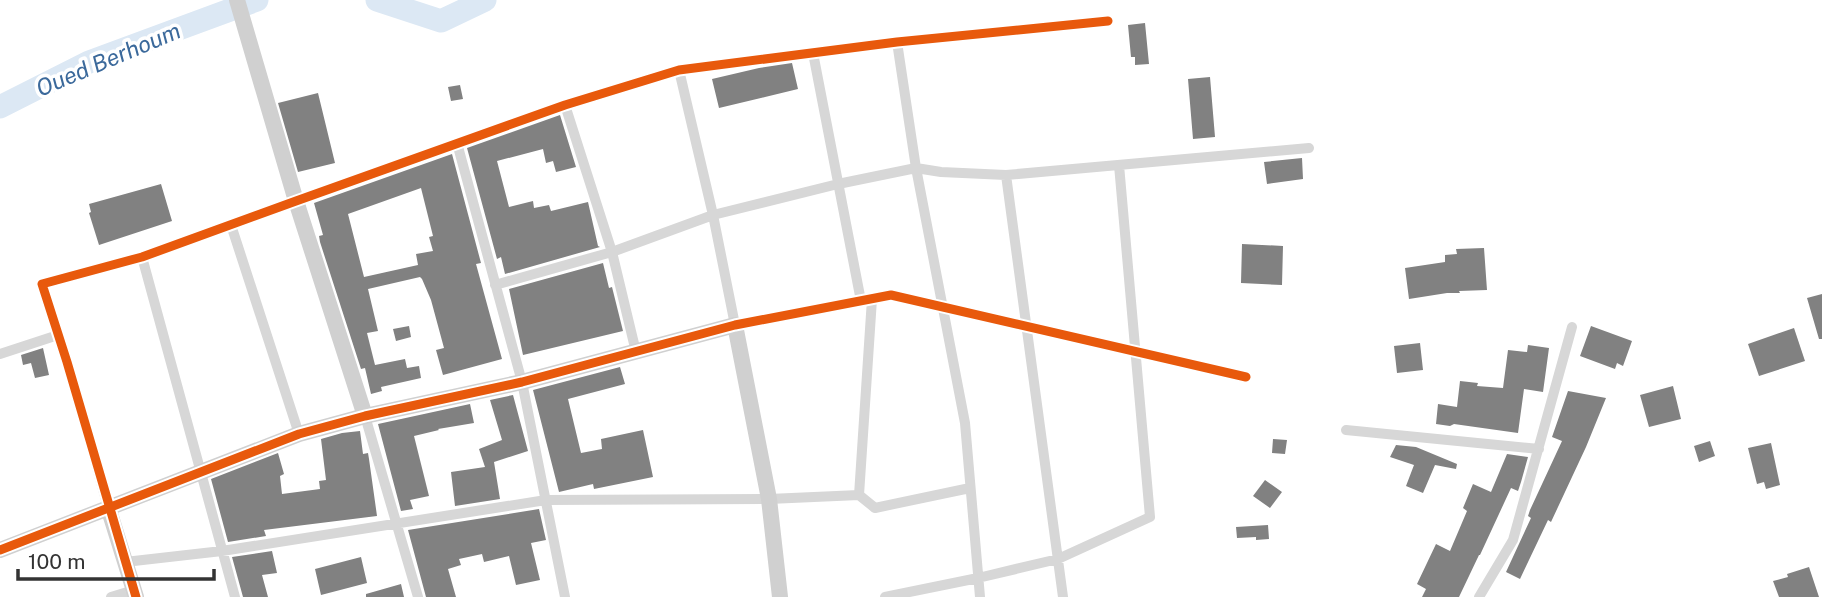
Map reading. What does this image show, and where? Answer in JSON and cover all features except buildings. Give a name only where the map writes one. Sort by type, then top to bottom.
[{"type":"street","points":[[237,0],[418,597]]},
{"type":"street","points":[[111,597],[135,593],[42,284],[142,257],[565,105],[680,70],[897,42],[1108,21]]},
{"type":"street","points":[[897,42],[916,168],[965,423],[980,597]]},
{"type":"street","points":[[813,53],[838,184],[867,300],[859,495]]},
{"type":"street","points":[[680,70],[713,215],[769,499],[780,597]]},
{"type":"street","points":[[565,105],[612,252],[636,352]]},
{"type":"street","points":[[457,143],[522,382],[565,597]]},
{"type":"street","points":[[495,285],[612,252],[713,215],[916,168],[1006,175],[1309,148]]},
{"type":"street","points":[[885,597],[1058,559],[1150,517],[1119,165]]},
{"type":"street","points":[[1006,175],[1063,597]]},
{"type":"street","points":[[231,225],[299,434]]},
{"type":"street","points":[[142,257],[234,597]]},
{"type":"street","points":[[0,551],[299,434],[365,416],[522,382],[734,325],[891,295],[1246,377]]},
{"type":"street","points":[[1479,597],[1513,540],[1572,327]]},
{"type":"street","points":[[0,354],[58,335]]},
{"type":"street","points":[[1346,430],[1539,449]]},
{"type":"street","points":[[125,562],[222,551],[546,500],[769,499],[859,495],[875,508],[970,488]]},
{"type":"waterway","name":"Oued Berhoum","points":[[0,107],[89,62],[257,0]]},
{"type":"waterway","name":"Oued Berhoum","points":[[377,0],[441,21],[485,0]]},
{"type":"cycle path","points":[[136,597],[42,284],[142,257],[565,105],[679,70],[897,42],[1108,21]]},
{"type":"cycle path","points":[[0,550],[299,434],[365,416],[522,382],[735,325],[891,295],[1246,377]]}]
